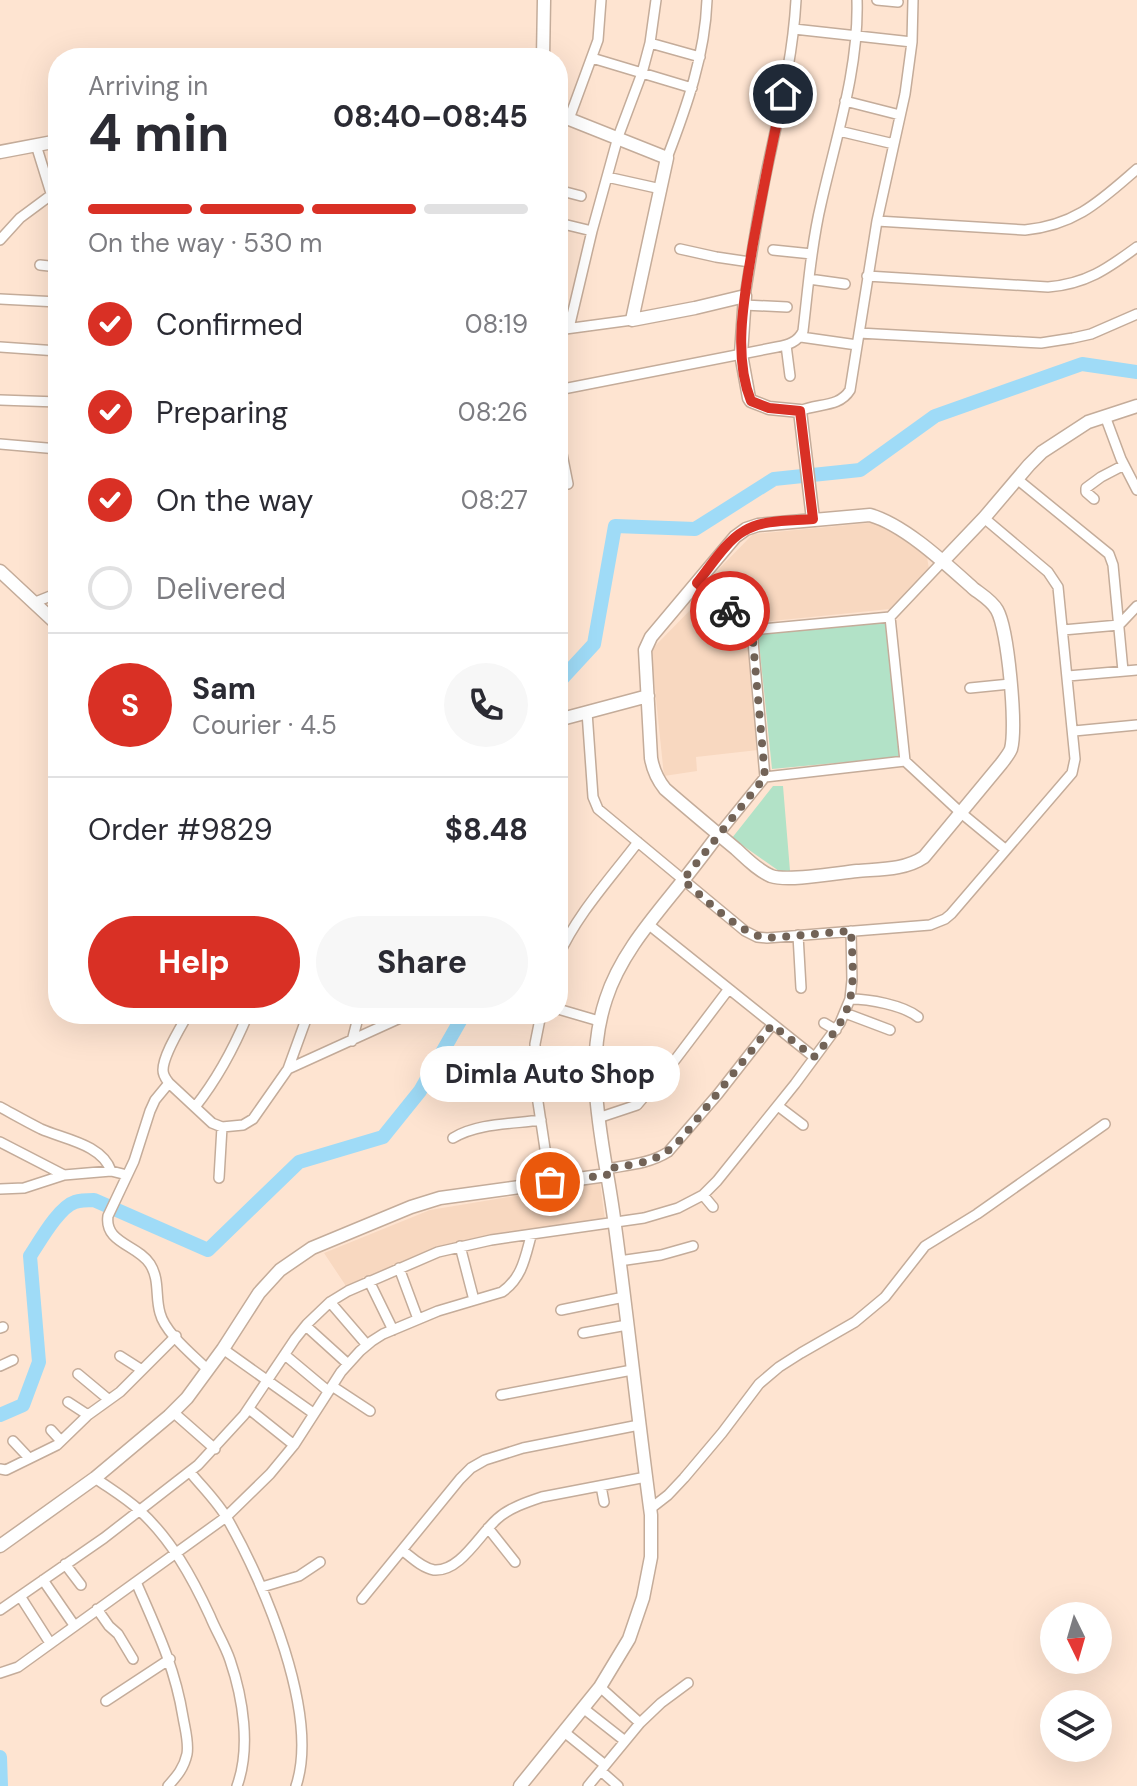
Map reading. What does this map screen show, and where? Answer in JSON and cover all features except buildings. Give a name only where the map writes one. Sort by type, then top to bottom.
[{"type":"street","points":[[543,48],[544,0]]},
{"type":"street","points":[[568,102],[592,58],[600,29],[601,0]]},
{"type":"street","points":[[656,0],[650,43],[618,137],[569,328],[744,300],[787,307]]},
{"type":"street","points":[[632,320],[667,158],[700,57],[707,0]]},
{"type":"street","points":[[796,0],[794,29],[744,300],[741,354],[751,401],[769,408],[800,411],[832,404],[846,397],[850,390],[867,276],[912,42],[913,0]]},
{"type":"street","points":[[801,337],[820,206],[852,69],[857,0]]},
{"type":"street","points":[[877,0],[898,2]]},
{"type":"street","points":[[794,29],[912,42]]},
{"type":"street","points":[[650,43],[700,57]]},
{"type":"street","points":[[592,58],[692,88]]},
{"type":"street","points":[[845,101],[900,115]]},
{"type":"street","points":[[568,118],[667,158]]},
{"type":"street","points":[[839,131],[894,144]]},
{"type":"street","points":[[0,152],[48,143]]},
{"type":"street","points":[[36,145],[48,185]]},
{"type":"street","points":[[877,221],[1025,230],[1046,227],[1092,207],[1137,169]]},
{"type":"street","points":[[607,177],[661,189]]},
{"type":"street","points":[[568,193],[581,196]]},
{"type":"street","points":[[0,240],[20,218],[48,197]]},
{"type":"street","points":[[568,225],[592,231]]},
{"type":"street","points":[[867,276],[1069,286],[1108,267],[1137,247]]},
{"type":"street","points":[[680,249],[750,262]]},
{"type":"street","points":[[773,250],[812,254]]},
{"type":"street","points":[[40,265],[48,266]]},
{"type":"street","points":[[809,279],[845,284]]},
{"type":"street","points":[[0,299],[48,301]]},
{"type":"street","points":[[859,333],[1041,343],[1091,334],[1137,314]]},
{"type":"street","points":[[568,388],[786,345],[801,337],[857,345]]},
{"type":"street","points":[[786,345],[790,376]]},
{"type":"street","points":[[0,347],[48,350]]},
{"type":"street","points":[[0,400],[48,402]]},
{"type":"street","points":[[752,630],[890,617],[984,518],[1029,465],[1054,443],[1088,422],[1137,406]]},
{"type":"street","points":[[800,411],[813,519]]},
{"type":"street","points":[[1105,416],[1137,490]]},
{"type":"street","points":[[0,444],[48,448]]},
{"type":"street","points":[[1094,499],[1086,488],[1124,465]]},
{"type":"street","points":[[1017,479],[1109,554],[1113,565],[1123,671]]},
{"type":"street","points":[[870,515],[882,519],[943,561],[997,610],[1005,638],[1013,732],[1010,750],[1001,764],[924,857],[898,867],[783,878],[771,876],[758,868],[665,789],[654,771],[651,758],[644,659],[648,642],[735,537],[758,525],[813,519],[870,515]]},
{"type":"street","points":[[587,712],[595,806],[745,931],[767,938],[930,925],[945,919],[1072,773],[1075,759],[1060,595],[1048,572],[984,518]]},
{"type":"street","points":[[0,571],[48,616]]},
{"type":"street","points":[[526,1784],[563,1731],[600,1687],[629,1639],[643,1598],[651,1557],[650,1509],[615,1223],[598,1118],[595,1056],[599,1021],[621,966],[648,924],[765,777],[752,630],[697,583]]},
{"type":"street","points":[[33,603],[48,597]]},
{"type":"street","points":[[1063,630],[1119,625],[1133,618],[1137,606]]},
{"type":"street","points":[[890,617],[905,761],[1006,850]]},
{"type":"street","points":[[1068,676],[1137,670]]},
{"type":"street","points":[[970,688],[1010,684]]},
{"type":"street","points":[[568,717],[648,696]]},
{"type":"street","points":[[1074,731],[1137,725]]},
{"type":"street","points":[[765,777],[905,761]]},
{"type":"street","points":[[568,935],[638,842]]},
{"type":"street","points":[[648,924],[814,1057]]},
{"type":"street","points":[[0,1610],[140,1510],[215,1449],[249,1409],[306,1326],[330,1302],[369,1281],[438,1252],[491,1240],[644,1218],[678,1208],[703,1195],[778,1106],[836,1030],[850,999],[851,931]]},
{"type":"street","points":[[798,935],[801,988]]},
{"type":"street","points":[[598,1118],[637,1105],[728,990]]},
{"type":"street","points":[[850,999],[874,1000],[912,1012],[918,1017]]},
{"type":"street","points":[[568,1012],[599,1021]]},
{"type":"street","points":[[845,1013],[890,1030]]},
{"type":"street","points":[[824,1023],[836,1030]]},
{"type":"street","points":[[182,1024],[163,1068],[164,1076],[212,1123],[222,1127],[243,1125],[253,1119],[288,1069],[304,1024]]},
{"type":"street","points":[[195,1107],[225,1063],[243,1024]]},
{"type":"street","points":[[352,1041],[356,1024]]},
{"type":"street","points":[[288,1069],[388,1024]]},
{"type":"street","points":[[539,1024],[535,1044],[536,1089],[550,1182]]},
{"type":"street","points":[[0,1546],[95,1478],[173,1412],[208,1370],[259,1293],[280,1270],[312,1248],[440,1198],[606,1172],[659,1158],[668,1152],[718,1094],[772,1025]]},
{"type":"street","points":[[169,1083],[150,1111],[134,1161],[108,1216],[108,1228],[113,1236],[144,1257],[152,1268],[157,1280],[163,1320],[208,1370]]},
{"type":"street","points":[[778,1106],[803,1125]]},
{"type":"street","points":[[0,1107],[42,1129],[86,1146],[109,1164],[111,1171]]},
{"type":"street","points":[[453,1138],[479,1128],[541,1120]]},
{"type":"street","points":[[650,1509],[684,1478],[759,1384],[779,1367],[855,1322],[885,1297],[910,1263],[933,1241],[977,1214],[1105,1124]]},
{"type":"street","points":[[219,1178],[222,1127]]},
{"type":"street","points":[[0,1142],[64,1175]]},
{"type":"street","points":[[0,1189],[24,1188],[64,1175],[111,1171],[127,1175]]},
{"type":"street","points":[[703,1195],[713,1207]]},
{"type":"street","points":[[0,1673],[18,1667],[226,1517],[270,1474],[294,1445],[330,1388],[367,1345],[393,1330],[456,1304],[502,1292],[515,1281],[531,1236]]},
{"type":"street","points":[[460,1246],[474,1300]]},
{"type":"street","points":[[619,1261],[661,1255],[693,1246]]},
{"type":"street","points":[[399,1268],[418,1319]]},
{"type":"street","points":[[369,1281],[393,1330]]},
{"type":"street","points":[[561,1310],[624,1297]]},
{"type":"street","points":[[330,1302],[367,1345]]},
{"type":"street","points":[[583,1333],[627,1325]]},
{"type":"street","points":[[306,1326],[348,1364]]},
{"type":"street","points":[[0,1469],[6,1470],[61,1441],[88,1415],[120,1392],[176,1336]]},
{"type":"street","points":[[223,1349],[313,1413]]},
{"type":"street","points":[[285,1355],[330,1388],[370,1411]]},
{"type":"street","points":[[120,1356],[142,1370]]},
{"type":"street","points":[[0,1366],[13,1360]]},
{"type":"street","points":[[501,1395],[632,1370]]},
{"type":"street","points":[[78,1374],[108,1399]]},
{"type":"street","points":[[68,1402],[88,1415]]},
{"type":"street","points":[[249,1409],[294,1445]]},
{"type":"street","points":[[173,1412],[215,1449]]},
{"type":"street","points":[[362,1599],[471,1468],[485,1460],[523,1448],[639,1425]]},
{"type":"street","points":[[51,1430],[61,1441]]},
{"type":"street","points":[[13,1441],[29,1458]]},
{"type":"street","points":[[190,1472],[226,1517],[262,1587],[283,1649],[301,1724],[302,1759],[296,1786]]},
{"type":"street","points":[[402,1550],[426,1568],[443,1569],[456,1564],[499,1517],[528,1502],[646,1477]]},
{"type":"street","points":[[95,1478],[140,1510],[177,1553],[231,1661],[244,1730],[243,1763],[237,1786]]},
{"type":"street","points":[[601,1486],[604,1502]]},
{"type":"street","points":[[488,1528],[515,1562]]},
{"type":"street","points":[[262,1587],[299,1576],[320,1562]]},
{"type":"street","points":[[65,1564],[81,1585]]},
{"type":"street","points":[[43,1580],[74,1625]]},
{"type":"street","points":[[136,1582],[170,1659],[179,1691],[187,1752],[182,1769],[168,1786]]},
{"type":"street","points":[[20,1596],[50,1643]]},
{"type":"street","points":[[97,1609],[118,1634],[133,1659]]},
{"type":"street","points":[[106,1701],[170,1659]]},
{"type":"street","points":[[588,1786],[640,1723],[688,1683]]},
{"type":"street","points":[[600,1687],[640,1723]]},
{"type":"street","points":[[583,1708],[625,1741]]},
{"type":"street","points":[[563,1731],[618,1786]]},
{"type":"shaded area","points":[[879,522],[927,557],[929,569],[890,609],[762,622],[715,588],[713,575],[753,534]]},
{"type":"shaded area","points":[[702,598],[750,637],[758,750],[696,757],[697,771],[664,776],[651,650]]},
{"type":"shaded area","points":[[600,1182],[605,1221],[427,1253],[346,1286],[324,1253],[430,1210]]},
{"type":"green space","points":[[886,620],[899,757],[772,769],[758,633]]},
{"type":"green space","points":[[773,786],[783,786],[790,871],[779,871],[732,838]]},
{"type":"waterway","points":[[568,672],[594,644],[615,526],[695,529],[774,479],[860,470],[935,416],[1082,364],[1137,372]]},
{"type":"waterway","points":[[0,1415],[23,1405],[39,1362],[30,1256],[63,1210],[75,1202],[94,1200],[208,1250],[299,1162],[383,1137],[420,1091],[458,1024]]},
{"type":"waterway","points":[[0,1757],[1,1786]]},
{"type":"way so far","points":[[550,1182],[607,1175],[606,1169],[659,1158],[682,1138],[772,1025],[814,1057],[847,1009],[852,980],[851,931],[757,937],[745,931],[683,880],[765,777],[752,630],[730,611]]},
{"type":"place","name":"Dimla Auto Shop","points":[[550,1182]]},
{"type":"route","points":[[730,611],[697,583],[735,537],[758,525],[813,519],[800,411],[762,407],[751,401],[741,354],[748,276],[783,94]]}]
